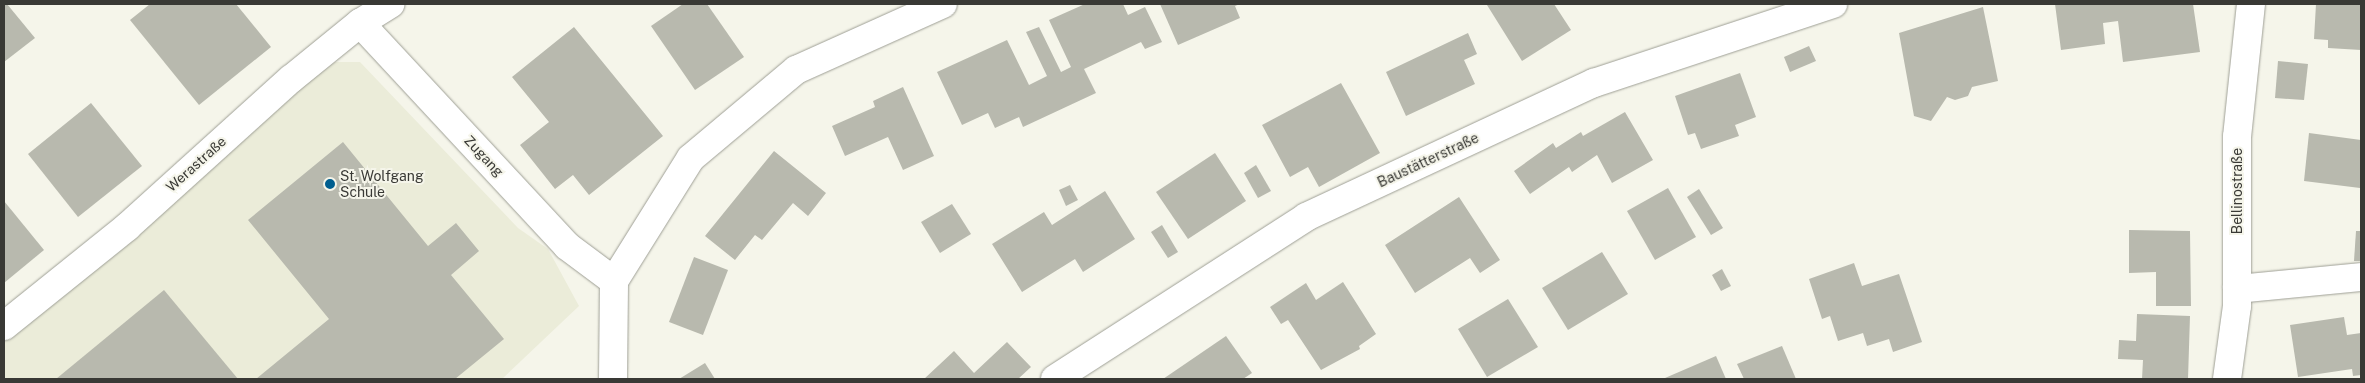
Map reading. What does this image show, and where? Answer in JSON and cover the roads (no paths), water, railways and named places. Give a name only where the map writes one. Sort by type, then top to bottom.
[{"type":"street","name":"Werastraße","points":[[4,326],[127,227],[291,79],[360,23],[390,4]]},
{"type":"street","points":[[613,379],[614,281],[691,158],[796,70],[943,4]]},
{"type":"street","name":"Baustätterstraße","points":[[1055,379],[1306,217],[1594,82],[1833,4]]},
{"type":"street","name":"Bellinostraße","points":[[2227,379],[2237,289],[2237,137],[2251,4]]},
{"type":"street","name":"Zugang","points":[[360,23],[567,246],[614,281]]},
{"type":"street","points":[[2237,289],[2361,277]]},
{"type":"place","name":"St. Wolfgang Schule","points":[[330,184]]}]
